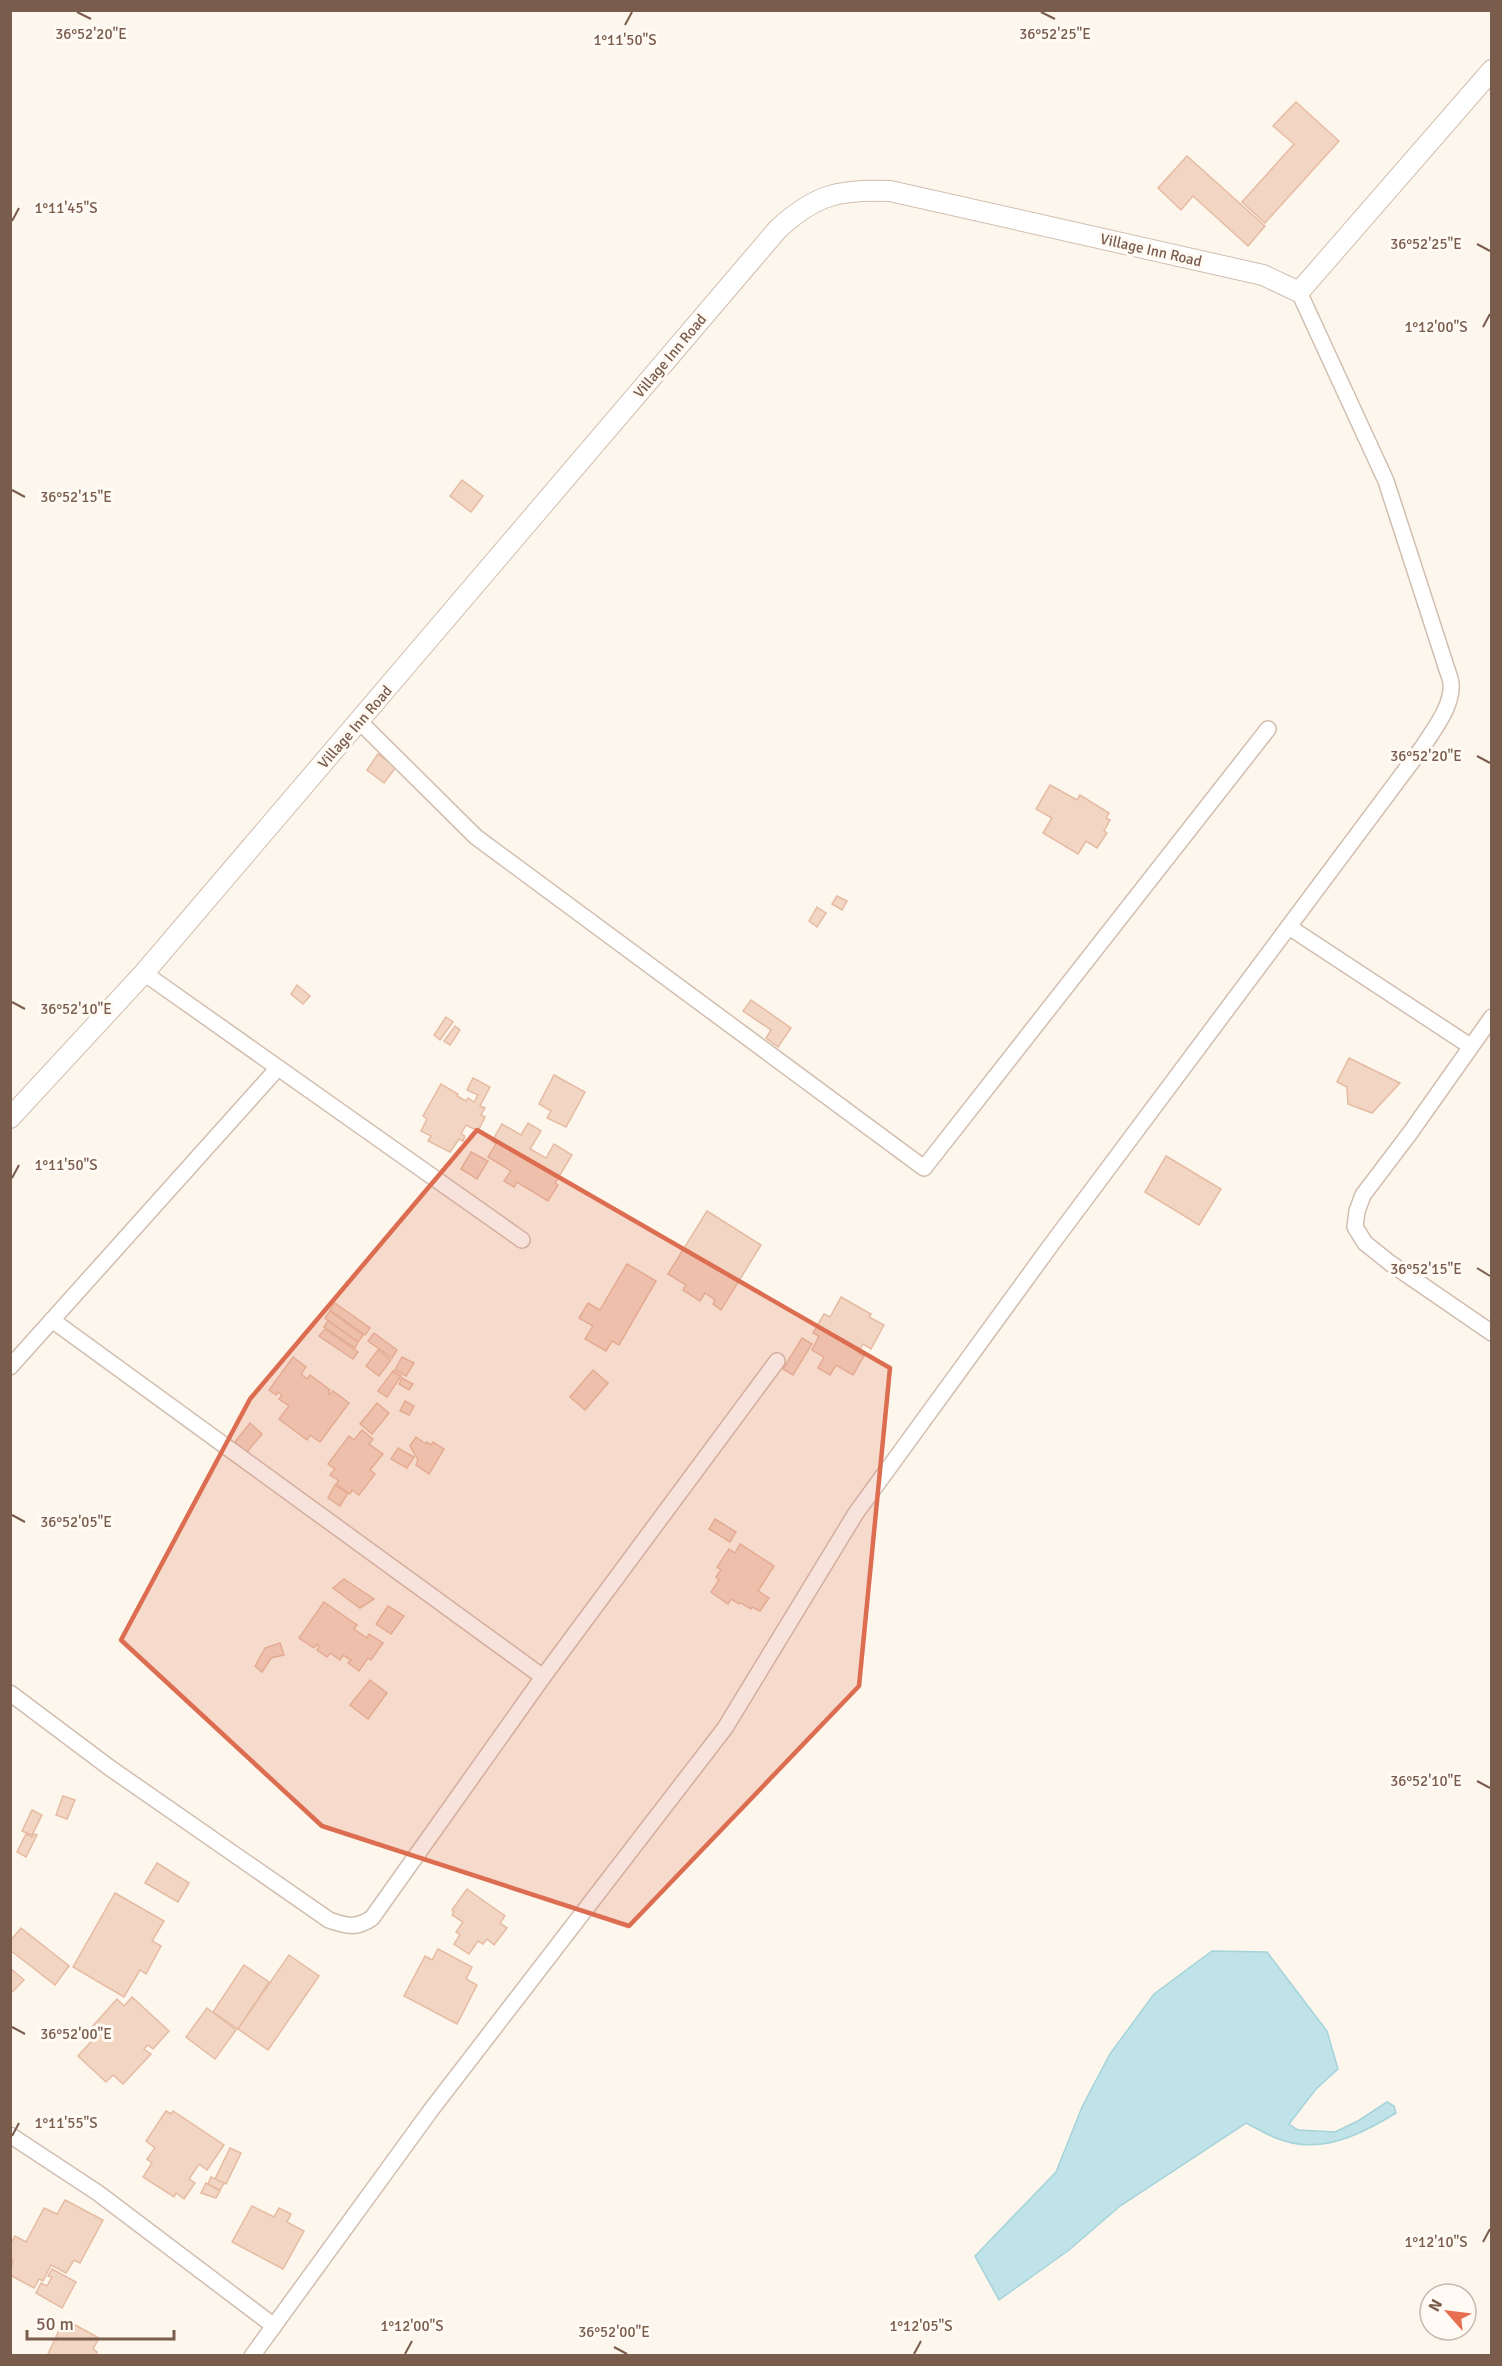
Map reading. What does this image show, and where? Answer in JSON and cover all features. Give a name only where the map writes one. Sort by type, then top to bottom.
[{"type":"street","points":[[252,2355],[431,2110],[725,1728],[856,1513],[1439,722],[1450,694],[1450,682],[1386,481],[1299,292],[1491,70]]},
{"type":"street","name":"Village Inn Road","points":[[10,1118],[144,973],[778,229],[798,211],[815,200],[857,189],[890,191],[1263,275],[1299,292]]},
{"type":"street","points":[[360,722],[476,837],[924,1168],[1268,729]]},
{"type":"street","points":[[1289,927],[1470,1046]]},
{"type":"street","points":[[144,973],[522,1240]]},
{"type":"street","points":[[1491,1017],[1410,1133],[1363,1195],[1357,1211],[1355,1227],[1365,1243],[1381,1257],[1430,1293],[1491,1332]]},
{"type":"street","points":[[10,1367],[277,1069]]},
{"type":"street","points":[[52,1320],[543,1677]]},
{"type":"street","points":[[10,1693],[110,1768],[329,1920],[348,1926],[361,1925],[372,1918],[543,1677],[777,1362]]},
{"type":"street","points":[[10,2135],[98,2193],[274,2326]]},
{"type":"highlighted area","points":[[477,1130],[890,1368],[859,1686],[629,1926],[322,1826],[121,1640],[250,1399]]},
{"type":"water","points":[[1212,1951],[1267,1952],[1327,2031],[1338,2069],[1316,2089],[1289,2124],[1298,2130],[1335,2132],[1358,2121],[1387,2102],[1394,2106],[1396,2113],[1368,2129],[1339,2141],[1308,2145],[1292,2143],[1272,2136],[1246,2123],[1120,2206],[1069,2250],[999,2300],[975,2256],[1056,2172],[1082,2107],[1110,2054],[1154,1994]]},
{"type":"building","points":[[1296,102],[1339,141],[1265,223],[1242,202],[1294,144],[1273,126]]},
{"type":"building","points":[[1187,156],[1265,226],[1248,246],[1193,196],[1181,210],[1158,188]]},
{"type":"building","points":[[462,480],[483,496],[471,512],[450,496]]},
{"type":"building","points":[[378,754],[396,767],[384,783],[367,770]]},
{"type":"building","points":[[1050,785],[1077,800],[1080,795],[1109,813],[1106,818],[1110,820],[1104,831],[1107,833],[1097,848],[1086,841],[1078,854],[1043,833],[1052,818],[1036,809]]},
{"type":"building","points":[[837,896],[847,901],[842,910],[832,904]]},
{"type":"building","points":[[817,907],[826,913],[817,927],[809,921]]},
{"type":"building","points":[[297,985],[310,996],[303,1004],[291,994]]},
{"type":"building","points":[[751,1000],[791,1028],[778,1047],[766,1038],[771,1030],[743,1011]]},
{"type":"building","points":[[446,1017],[453,1022],[440,1040],[434,1035]]},
{"type":"building","points":[[455,1026],[460,1030],[450,1045],[444,1041]]},
{"type":"building","points":[[1349,1058],[1400,1083],[1372,1113],[1348,1104],[1347,1087],[1337,1082]]},
{"type":"building","points":[[554,1075],[585,1092],[566,1127],[547,1118],[551,1111],[539,1104]]},
{"type":"building","points":[[473,1078],[490,1087],[480,1106],[485,1108],[481,1115],[485,1117],[478,1131],[466,1125],[461,1134],[465,1136],[463,1141],[459,1139],[450,1152],[428,1141],[431,1136],[421,1131],[427,1119],[423,1116],[441,1084],[466,1101],[468,1098],[474,1102],[478,1095],[467,1090]]},
{"type":"building","points":[[528,1123],[541,1131],[530,1149],[546,1158],[554,1144],[572,1155],[555,1183],[558,1185],[548,1201],[517,1182],[514,1187],[504,1181],[511,1171],[488,1157],[496,1144],[492,1141],[502,1124],[521,1135]]},
{"type":"building","points":[[471,1152],[488,1161],[477,1179],[461,1169]]},
{"type":"building","points":[[1166,1156],[1221,1189],[1199,1225],[1145,1192]]},
{"type":"building","points":[[707,1211],[761,1245],[721,1310],[713,1304],[715,1300],[705,1293],[700,1301],[683,1290],[686,1285],[668,1274]]},
{"type":"building","points":[[627,1264],[656,1281],[619,1345],[612,1341],[606,1351],[585,1339],[593,1326],[579,1318],[588,1303],[600,1310]]},
{"type":"building","points":[[841,1297],[871,1314],[869,1317],[884,1325],[871,1349],[863,1344],[858,1353],[864,1356],[853,1375],[836,1365],[830,1375],[818,1368],[824,1357],[812,1350],[819,1336],[813,1333],[824,1314],[830,1317]]},
{"type":"building","points":[[335,1303],[370,1328],[365,1335],[330,1310]]},
{"type":"building","points":[[330,1311],[363,1335],[358,1342],[325,1318]]},
{"type":"building","points":[[328,1321],[358,1342],[355,1348],[324,1327]]},
{"type":"building","points":[[325,1329],[358,1352],[353,1359],[319,1336]]},
{"type":"building","points":[[374,1333],[397,1350],[392,1358],[368,1341]]},
{"type":"building","points":[[802,1338],[812,1344],[793,1375],[783,1369]]},
{"type":"building","points":[[378,1350],[391,1360],[379,1376],[366,1366]]},
{"type":"building","points":[[293,1357],[306,1367],[301,1374],[307,1379],[310,1375],[330,1390],[328,1393],[333,1391],[349,1403],[320,1442],[310,1435],[307,1440],[279,1419],[289,1406],[279,1399],[282,1395],[278,1392],[276,1395],[269,1390]]},
{"type":"building","points":[[402,1357],[414,1363],[406,1376],[395,1370]]},
{"type":"building","points":[[593,1370],[608,1383],[585,1410],[570,1397]]},
{"type":"building","points":[[393,1371],[401,1376],[387,1397],[378,1391]]},
{"type":"building","points":[[402,1378],[413,1384],[409,1390],[399,1384]]},
{"type":"building","points":[[405,1401],[414,1406],[409,1415],[400,1411]]},
{"type":"building","points":[[377,1403],[389,1413],[372,1434],[360,1424]]},
{"type":"building","points":[[250,1423],[262,1434],[247,1452],[235,1442]]},
{"type":"building","points":[[362,1430],[373,1439],[369,1444],[383,1454],[370,1470],[375,1474],[359,1495],[352,1490],[350,1494],[336,1484],[339,1481],[330,1475],[335,1469],[328,1464],[349,1436],[354,1440]]},
{"type":"building","points":[[416,1437],[426,1444],[427,1442],[431,1445],[433,1442],[444,1449],[429,1474],[416,1465],[418,1460],[410,1446]]},
{"type":"building","points":[[398,1448],[414,1457],[407,1468],[391,1459]]},
{"type":"building","points":[[335,1485],[348,1493],[340,1506],[328,1498]]},
{"type":"building","points":[[715,1519],[736,1532],[730,1542],[709,1529]]},
{"type":"building","points":[[740,1544],[774,1566],[758,1591],[769,1598],[760,1611],[731,1599],[728,1604],[711,1592],[719,1580],[716,1577],[721,1570],[717,1567],[729,1549],[735,1553]]},
{"type":"building","points":[[344,1579],[374,1599],[360,1608],[333,1588]]},
{"type":"building","points":[[324,1602],[357,1625],[354,1629],[367,1638],[369,1634],[383,1643],[371,1660],[368,1658],[359,1671],[348,1663],[351,1660],[343,1655],[340,1660],[330,1653],[327,1657],[317,1650],[319,1646],[317,1644],[314,1648],[299,1638]]},
{"type":"building","points":[[388,1606],[404,1616],[391,1634],[376,1624]]},
{"type":"building","points":[[280,1643],[284,1655],[271,1658],[262,1672],[255,1666],[265,1648]]},
{"type":"building","points":[[370,1680],[387,1693],[368,1719],[350,1705]]},
{"type":"building","points":[[63,1796],[75,1800],[67,1819],[56,1815]]},
{"type":"building","points":[[32,1810],[42,1815],[32,1835],[22,1831]]},
{"type":"building","points":[[26,1834],[32,1837],[34,1834],[37,1835],[26,1857],[17,1852]]},
{"type":"building","points":[[157,1863],[189,1883],[178,1902],[145,1883]]},
{"type":"building","points":[[467,1889],[505,1916],[500,1923],[507,1928],[494,1945],[487,1939],[483,1944],[478,1941],[469,1954],[454,1944],[460,1935],[456,1932],[463,1922],[452,1915],[454,1912],[452,1910]]},
{"type":"building","points":[[115,1893],[164,1921],[152,1941],[161,1946],[146,1974],[140,1970],[124,1997],[73,1967]]},
{"type":"building","points":[[21,1928],[69,1966],[55,1985],[10,1950],[10,1941]]},
{"type":"building","points":[[438,1949],[472,1967],[466,1979],[477,1985],[457,2024],[404,1996],[425,1956],[432,1960]]},
{"type":"building","points":[[289,1955],[319,1976],[268,2050],[238,2029]]},
{"type":"building","points":[[244,1965],[269,1982],[238,2029],[213,2012]]},
{"type":"building","points":[[10,1968],[24,1980],[10,1994]]},
{"type":"building","points":[[132,1997],[169,2031],[153,2049],[148,2045],[144,2049],[151,2054],[123,2084],[113,2075],[106,2082],[78,2056],[99,2033],[92,2027],[117,1999],[124,2006]]},
{"type":"building","points":[[207,2008],[236,2030],[215,2059],[186,2037]]},
{"type":"building","points":[[166,2111],[171,2114],[173,2111],[224,2145],[207,2170],[199,2164],[189,2179],[195,2183],[184,2199],[176,2193],[174,2197],[143,2177],[152,2163],[147,2159],[155,2148],[146,2141]]},
{"type":"building","points":[[230,2148],[241,2153],[226,2184],[215,2179]]},
{"type":"building","points":[[211,2177],[224,2183],[220,2190],[208,2184]]},
{"type":"building","points":[[206,2183],[220,2191],[216,2198],[201,2193]]},
{"type":"building","points":[[65,2200],[103,2220],[80,2263],[74,2260],[66,2273],[51,2265],[43,2281],[39,2279],[34,2288],[10,2275],[13,2260],[10,2259],[10,2245],[15,2236],[26,2242],[44,2208],[57,2214]]},
{"type":"building","points":[[252,2206],[274,2217],[279,2208],[291,2214],[287,2222],[304,2231],[283,2269],[232,2242]]},
{"type":"building","points":[[52,2269],[76,2282],[62,2308],[36,2293],[41,2283],[47,2286],[52,2277],[48,2276]]},
{"type":"building","points":[[68,2321],[99,2338],[93,2349],[97,2352],[95,2356],[51,2356],[48,2354],[61,2326],[64,2328]]}]
